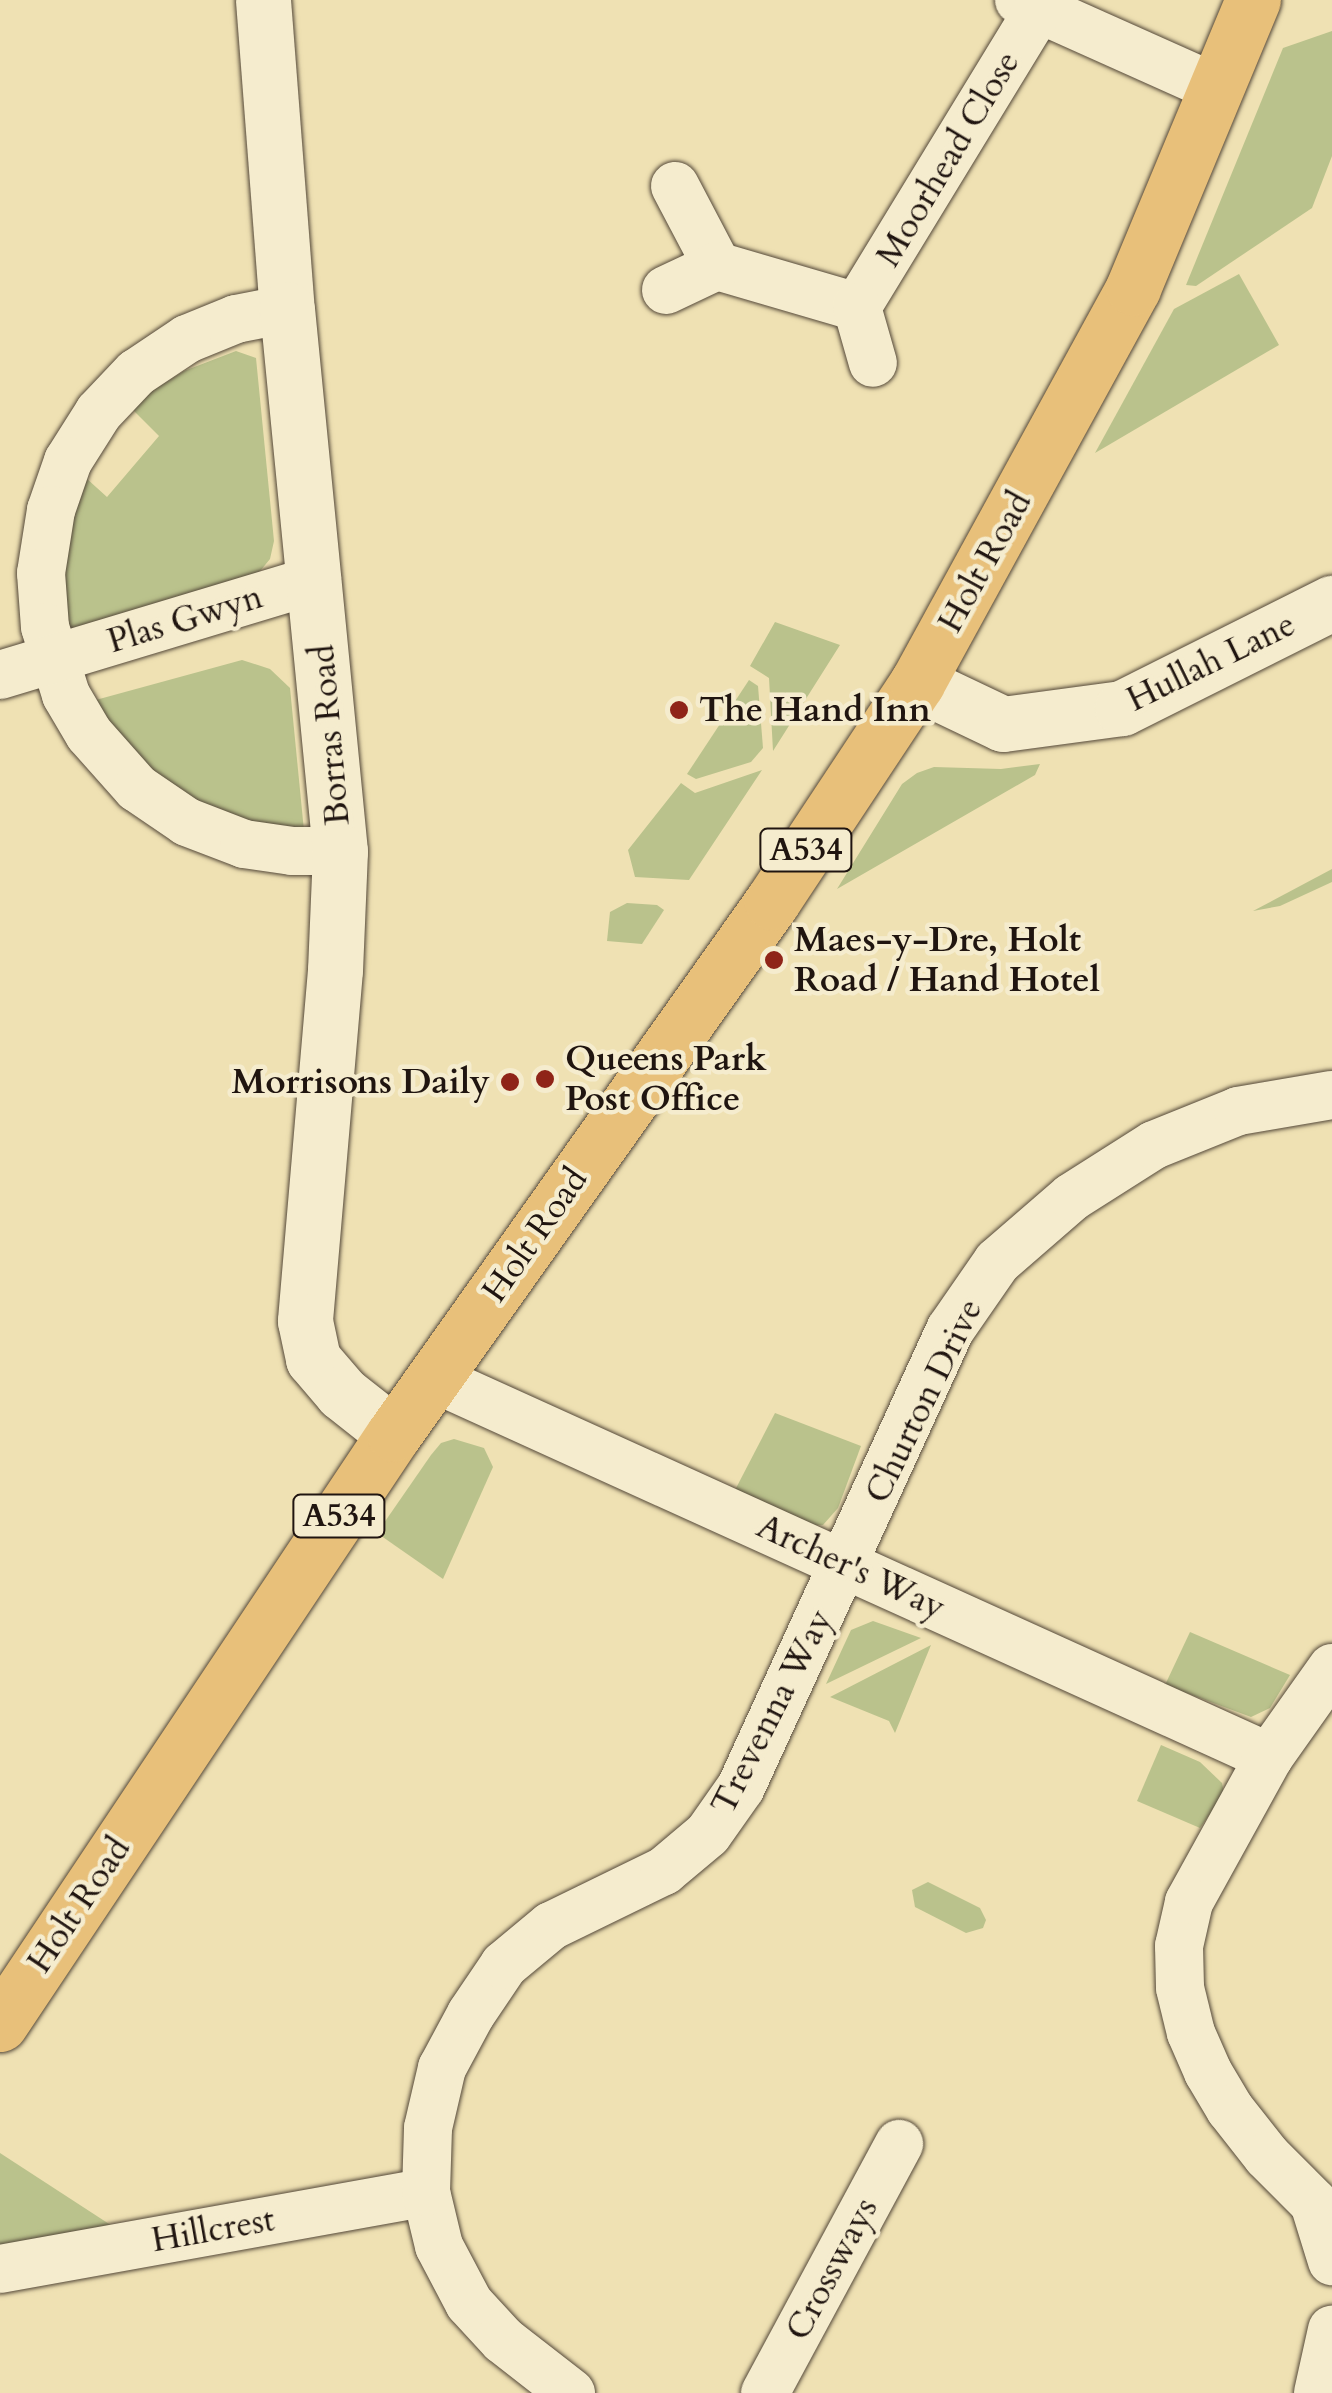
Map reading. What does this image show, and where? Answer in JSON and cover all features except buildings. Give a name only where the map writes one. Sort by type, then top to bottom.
[{"type":"main road","name":"Holt Road","points":[[0,2024],[394,1434],[772,902],[917,683],[1133,288],[1253,0]]},
{"type":"street","name":"Borras Road","points":[[263,0],[287,309],[317,579],[340,851],[336,970],[306,1322],[314,1359],[342,1393],[394,1434]]},
{"type":"street","points":[[1029,6],[1216,88]]},
{"type":"street","name":"Moorhead Close","points":[[872,362],[857,306],[1029,6]]},
{"type":"street","points":[[666,290],[716,266],[675,186]]},
{"type":"street","name":"Moorhead Close","points":[[716,266],[857,306]]},
{"type":"street","points":[[287,309],[236,319],[187,339],[136,373],[99,412],[68,462],[51,510],[41,572],[52,659],[89,734],[137,788],[174,813],[244,844],[292,851],[340,851]]},
{"type":"street","name":"Plas Gwyn","points":[[0,674],[317,579]]},
{"type":"street","name":"Hullah Lane","points":[[917,683],[1003,724],[1122,708],[1332,603]]},
{"type":"street","name":"Churton Drive","points":[[846,1564],[950,1330],[997,1262],[1072,1197],[1154,1144],[1238,1111],[1332,1094]]},
{"type":"street","name":"Archer's Way","points":[[433,1378],[1269,1758]]},
{"type":"street","name":"Trevenna Way","points":[[571,2393],[503,2340],[469,2303],[439,2246],[426,2192],[428,2128],[442,2068],[470,2014],[504,1966],[551,1926],[664,1871],[708,1834],[742,1787],[846,1564]]},
{"type":"street","points":[[1325,1695],[1269,1758],[1189,1902],[1179,1946],[1180,1988],[1191,2033],[1230,2109],[1267,2156],[1323,2211],[1332,2261]]},
{"type":"street","name":"Crossways","points":[[764,2393],[899,2144]]},
{"type":"street","name":"Hillcrest","points":[[0,2269],[426,2192]]},
{"type":"street","points":[[1318,2393],[1332,2330]]},
{"type":"green space","points":[[1332,31],[1332,156],[1312,208],[1196,286],[1186,285],[1283,48]]},
{"type":"green space","points":[[1239,274],[1279,345],[1095,453],[1174,309]]},
{"type":"green space","points":[[236,351],[256,358],[274,541],[270,559],[256,576],[48,641],[46,574],[86,478],[107,497],[159,436],[134,411],[134,402],[184,371]]},
{"type":"green space","points":[[775,622],[840,645],[773,751],[769,678],[750,666]]},
{"type":"green space","points":[[242,660],[270,669],[290,688],[305,841],[142,783],[92,701]]},
{"type":"green space","points":[[749,680],[758,686],[763,748],[751,762],[696,779],[687,774]]},
{"type":"green space","points":[[1040,764],[1035,775],[837,889],[902,784],[917,773],[934,767],[1001,769]]},
{"type":"green space","points":[[762,770],[689,880],[635,877],[628,850],[681,783],[695,793]]},
{"type":"green space","points":[[1332,869],[1332,882],[1280,906],[1253,911]]},
{"type":"green space","points":[[627,903],[657,905],[664,910],[642,944],[607,941],[610,912]]},
{"type":"green space","points":[[775,1413],[861,1446],[838,1508],[823,1525],[809,1526],[734,1492]]},
{"type":"green space","points":[[454,1439],[484,1448],[493,1467],[443,1579],[377,1533],[431,1455],[441,1443]]},
{"type":"green space","points":[[873,1621],[921,1638],[826,1684],[851,1630]]},
{"type":"green space","points":[[1190,1632],[1290,1675],[1270,1708],[1251,1717],[1165,1685]]},
{"type":"green space","points":[[931,1645],[895,1733],[889,1721],[830,1697]]},
{"type":"green space","points":[[1161,1745],[1200,1762],[1222,1783],[1224,1794],[1200,1828],[1137,1801]]},
{"type":"green space","points":[[928,1882],[980,1908],[986,1920],[983,1928],[966,1933],[915,1907],[912,1890]]},
{"type":"green space","points":[[0,2153],[123,2233],[0,2254]]},
{"type":"place","name":"The Hand Inn","points":[[679,710]]},
{"type":"place","name":"Maes-y-Dre, Holt Road / Hand Hotel","points":[[774,960]]},
{"type":"place","name":"Queens Park Post Office","points":[[545,1079]]},
{"type":"place","name":"Morrisons Daily","points":[[510,1082]]}]
